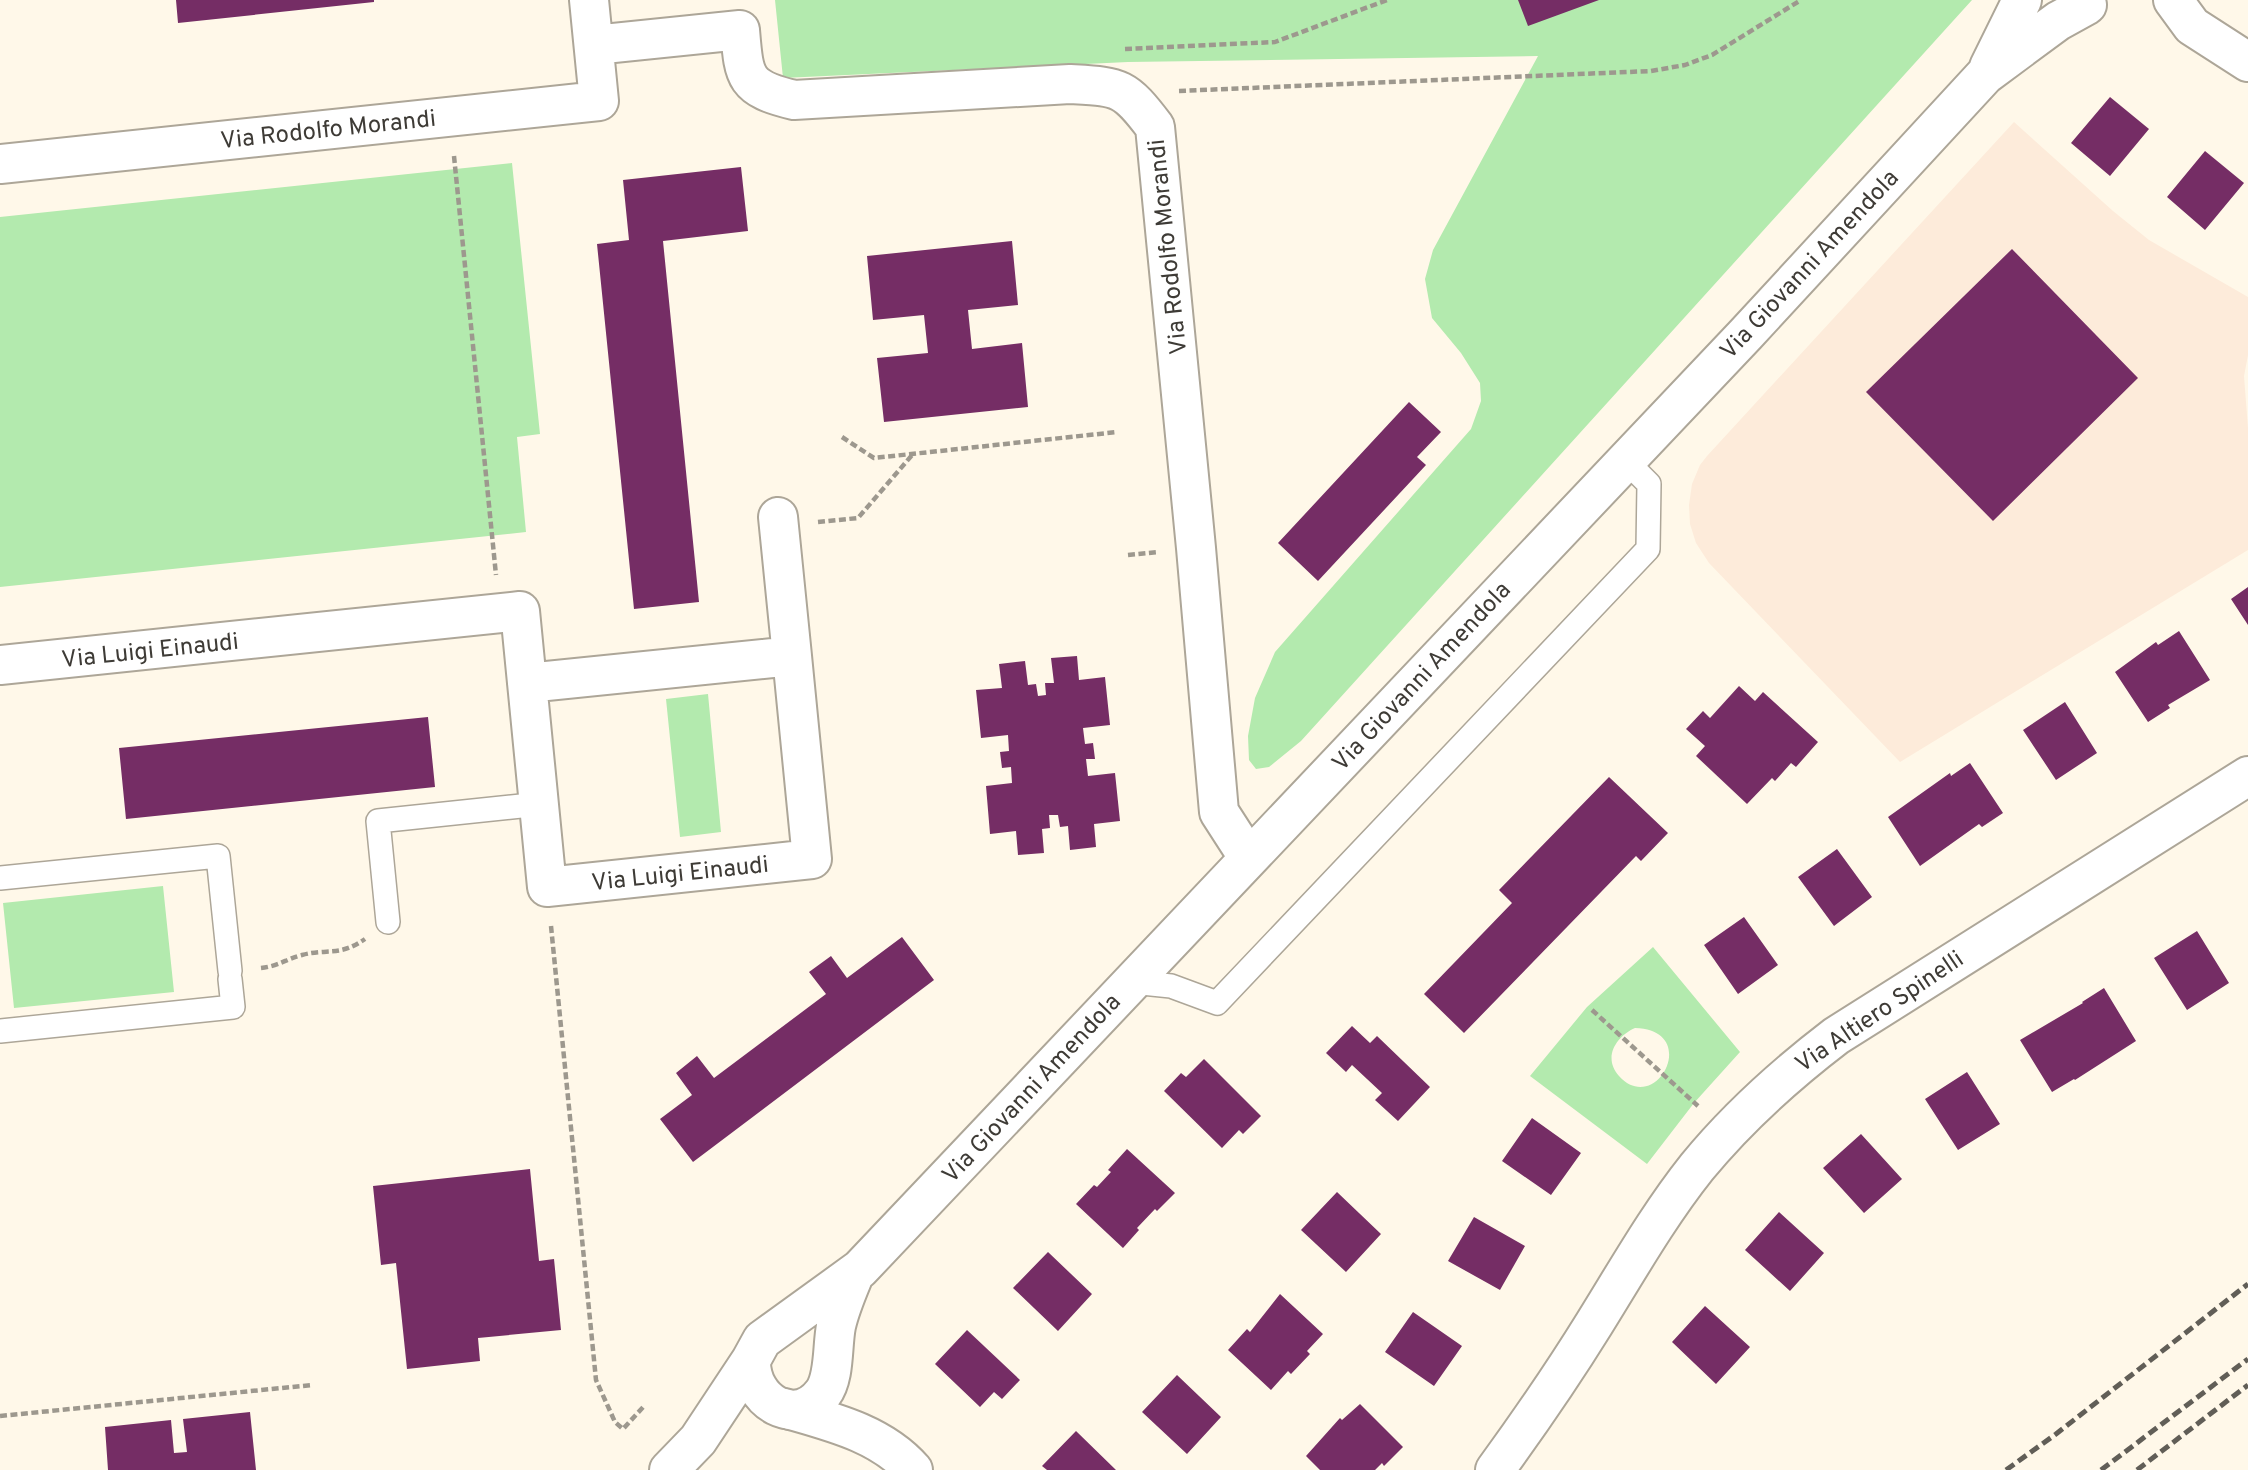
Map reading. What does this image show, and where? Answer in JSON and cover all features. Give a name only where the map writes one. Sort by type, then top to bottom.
[{"type":"street","name":"Via Rodolfo Morandi","points":[[0,164],[599,101],[589,0]]},
{"type":"street","name":"Via Giovanni Amendola","points":[[1985,75],[2022,0]]},
{"type":"street","points":[[2173,0],[2192,26],[2248,62]]},
{"type":"street","name":"Via Giovanni Amendola","points":[[669,1470],[698,1440],[761,1347],[854,1275],[1985,75],[2058,21],[2089,2]]},
{"type":"street","points":[[594,45],[740,30],[744,72],[755,85],[770,94],[794,100],[1070,84],[1111,86],[1126,94]]},
{"type":"street","name":"Via Rodolfo Morandi","points":[[1126,94],[1155,127],[1219,812],[1248,857]]},
{"type":"street","name":"Via Luigi Einaudi","points":[[0,665],[520,611],[547,887],[812,859],[778,521]]},
{"type":"street","points":[[527,683],[792,656]]},
{"type":"street","name":"Via Altiero Spinelli","points":[[1496,1470],[1563,1375],[1668,1207],[1730,1129],[1791,1070],[1836,1036],[2248,776]]},
{"type":"street","name":"Via Giovanni Amendola","points":[[698,1440],[748,1417],[782,1408],[797,1408],[810,1404],[821,1396],[828,1385],[836,1325],[854,1275]]},
{"type":"street","points":[[831,1359],[826,1347],[807,1331],[783,1329],[761,1347],[751,1372],[760,1395],[770,1403],[855,1429],[906,1461],[913,1470]]},
{"type":"lane","points":[[1132,982],[1171,986],[1217,1003],[1648,549],[1649,484],[1625,460]]},
{"type":"lane","points":[[388,922],[378,821],[540,804]]},
{"type":"lane","points":[[0,878],[218,856],[233,1007],[0,1031]]},
{"type":"path","points":[[1126,94],[1651,71],[1685,65],[1712,55],[1801,0]]},
{"type":"path","points":[[449,117],[500,614]]},
{"type":"path","points":[[842,438],[874,458],[1117,432]]},
{"type":"path","points":[[778,521],[859,518],[914,453]]},
{"type":"path","points":[[230,975],[278,966],[302,955],[349,950],[388,922]]},
{"type":"path","points":[[555,960],[596,1380],[615,1422],[623,1429],[645,1405]]},
{"type":"path","points":[[1592,1010],[1694,1103],[1730,1129]]},
{"type":"path","points":[[0,1416],[312,1385]]},
{"type":"shaded area","points":[[2014,122],[2149,240],[2248,297],[2248,355],[2244,376],[2248,428],[2248,550],[1900,762],[1709,563],[1696,543],[1690,524],[1692,484],[1707,456]]},
{"type":"green space","points":[[775,0],[1972,0],[1301,741],[1269,767],[1256,769],[1249,760],[1248,736],[1255,698],[1275,652],[1471,429],[1481,401],[1480,383],[1461,353],[1432,318],[1425,279],[1433,250],[1538,56],[1128,62],[783,78]]},
{"type":"green space","points":[[512,163],[540,434],[517,437],[526,532],[0,587],[0,217]]},
{"type":"green space","points":[[708,694],[721,832],[680,837],[666,699]]},
{"type":"green space","points":[[163,886],[174,992],[14,1008],[3,903]]},
{"type":"green space","points":[[1653,947],[1740,1052],[1694,1103],[1647,1164],[1530,1076],[1587,1007]],"holes":[[[1635,1028],[1655,1032],[1666,1042],[1669,1055],[1666,1068],[1658,1079],[1647,1086],[1633,1086],[1614,1069],[1614,1048],[1623,1036]]]},
{"type":"building","points":[[176,0],[374,0],[374,2],[178,23]]},
{"type":"building","points":[[1518,0],[1599,0],[1528,26]]},
{"type":"building","points":[[2110,97],[2149,129],[2110,176],[2071,143]]},
{"type":"building","points":[[2205,151],[2244,183],[2205,230],[2167,197]]},
{"type":"building","points":[[741,167],[748,231],[663,241],[699,602],[634,609],[597,244],[629,240],[623,180]]},
{"type":"building","points":[[1012,241],[1018,305],[968,310],[972,349],[1022,343],[1028,407],[884,422],[877,358],[928,353],[924,315],[873,320],[867,256]]},
{"type":"building","points":[[2012,249],[2138,378],[1993,521],[1866,392]]},
{"type":"building","points":[[1409,402],[1441,432],[1417,457],[1426,465],[1318,581],[1278,543]]},
{"type":"building","points":[[2248,587],[2248,625],[2231,599]]},
{"type":"building","points":[[2179,631],[2210,680],[2168,705],[2170,708],[2148,722],[2115,672],[2156,642],[2158,645]]},
{"type":"building","points":[[1077,656],[1079,680],[1105,677],[1110,725],[1083,728],[1085,744],[1093,743],[1095,759],[1086,759],[1088,776],[1115,773],[1120,821],[1094,824],[1096,847],[1070,850],[1068,826],[1060,827],[1058,815],[1049,815],[1050,828],[1042,829],[1044,853],[1018,855],[1016,831],[990,834],[986,786],[1012,783],[1011,767],[1002,768],[1000,752],[1009,751],[1008,735],[981,738],[976,690],[1002,688],[999,664],[1025,661],[1028,685],[1036,684],[1038,696],[1046,695],[1045,683],[1054,683],[1051,658]]},
{"type":"building","points":[[1739,686],[1755,701],[1763,692],[1818,742],[1796,767],[1791,763],[1775,781],[1772,778],[1747,804],[1696,756],[1705,746],[1686,729],[1703,711],[1710,718]]},
{"type":"building","points":[[2065,702],[2097,753],[2056,780],[2023,730]]},
{"type":"building","points":[[428,717],[435,787],[126,819],[119,748]]},
{"type":"building","points":[[1970,763],[2003,813],[1982,827],[1979,824],[1920,866],[1888,817],[1950,773],[1951,776]]},
{"type":"building","points":[[1609,777],[1668,833],[1641,861],[1636,856],[1464,1033],[1424,994],[1512,903],[1499,890]]},
{"type":"building","points":[[1837,849],[1872,897],[1834,926],[1798,877]]},
{"type":"building","points":[[1744,917],[1778,965],[1738,994],[1704,945]]},
{"type":"building","points":[[2197,931],[2229,983],[2187,1010],[2154,958]]},
{"type":"building","points":[[902,937],[934,980],[693,1162],[660,1119],[692,1095],[676,1073],[697,1056],[714,1078],[826,994],[809,972],[831,956],[847,978]]},
{"type":"building","points":[[2104,988],[2136,1041],[2052,1092],[2020,1040]]},
{"type":"building","points":[[1352,1026],[1370,1043],[1377,1036],[1430,1087],[1398,1121],[1375,1100],[1382,1093],[1352,1065],[1346,1072],[1326,1053]]},
{"type":"building","points":[[1204,1059],[1261,1116],[1243,1134],[1239,1130],[1222,1148],[1164,1091],[1181,1073],[1186,1077]]},
{"type":"building","points":[[1967,1072],[2000,1124],[1958,1150],[1925,1099]]},
{"type":"building","points":[[1532,1118],[1581,1153],[1551,1195],[1502,1161]]},
{"type":"building","points":[[1861,1134],[1902,1179],[1864,1213],[1823,1168]]},
{"type":"building","points":[[1127,1149],[1175,1193],[1137,1228],[1139,1230],[1123,1248],[1076,1204],[1111,1172],[1108,1170]]},
{"type":"building","points":[[530,1169],[539,1261],[554,1259],[561,1330],[478,1338],[480,1361],[407,1369],[396,1263],[381,1265],[373,1186]]},
{"type":"building","points":[[1337,1192],[1381,1234],[1346,1272],[1301,1230]]},
{"type":"building","points":[[1779,1212],[1824,1253],[1790,1291],[1745,1250]]},
{"type":"building","points":[[1474,1217],[1525,1246],[1500,1290],[1448,1261]]},
{"type":"building","points":[[1048,1252],[1092,1294],[1058,1331],[1013,1288]]},
{"type":"building","points":[[1280,1294],[1323,1334],[1307,1351],[1310,1354],[1291,1374],[1288,1371],[1271,1390],[1228,1350],[1247,1329],[1250,1332]]},
{"type":"building","points":[[1705,1306],[1750,1347],[1716,1384],[1672,1342]]},
{"type":"building","points":[[1413,1312],[1462,1346],[1434,1386],[1385,1352]]},
{"type":"building","points":[[967,1330],[1020,1380],[1002,1399],[994,1392],[980,1407],[935,1364]]},
{"type":"building","points":[[1177,1375],[1221,1417],[1187,1454],[1142,1412]]},
{"type":"building","points":[[1360,1404],[1403,1447],[1384,1466],[1382,1463],[1375,1470],[1320,1470],[1306,1456],[1340,1418],[1342,1420]]},
{"type":"building","points":[[250,1412],[256,1470],[108,1470],[105,1427],[171,1420],[174,1453],[187,1452],[183,1419]]},
{"type":"building","points":[[1076,1431],[1116,1470],[1047,1470],[1042,1466]]},
{"type":"railway","points":[[2006,1470],[2248,1284]]},
{"type":"railway","points":[[2101,1470],[2248,1359]]},
{"type":"railway","points":[[2137,1470],[2248,1385]]}]
